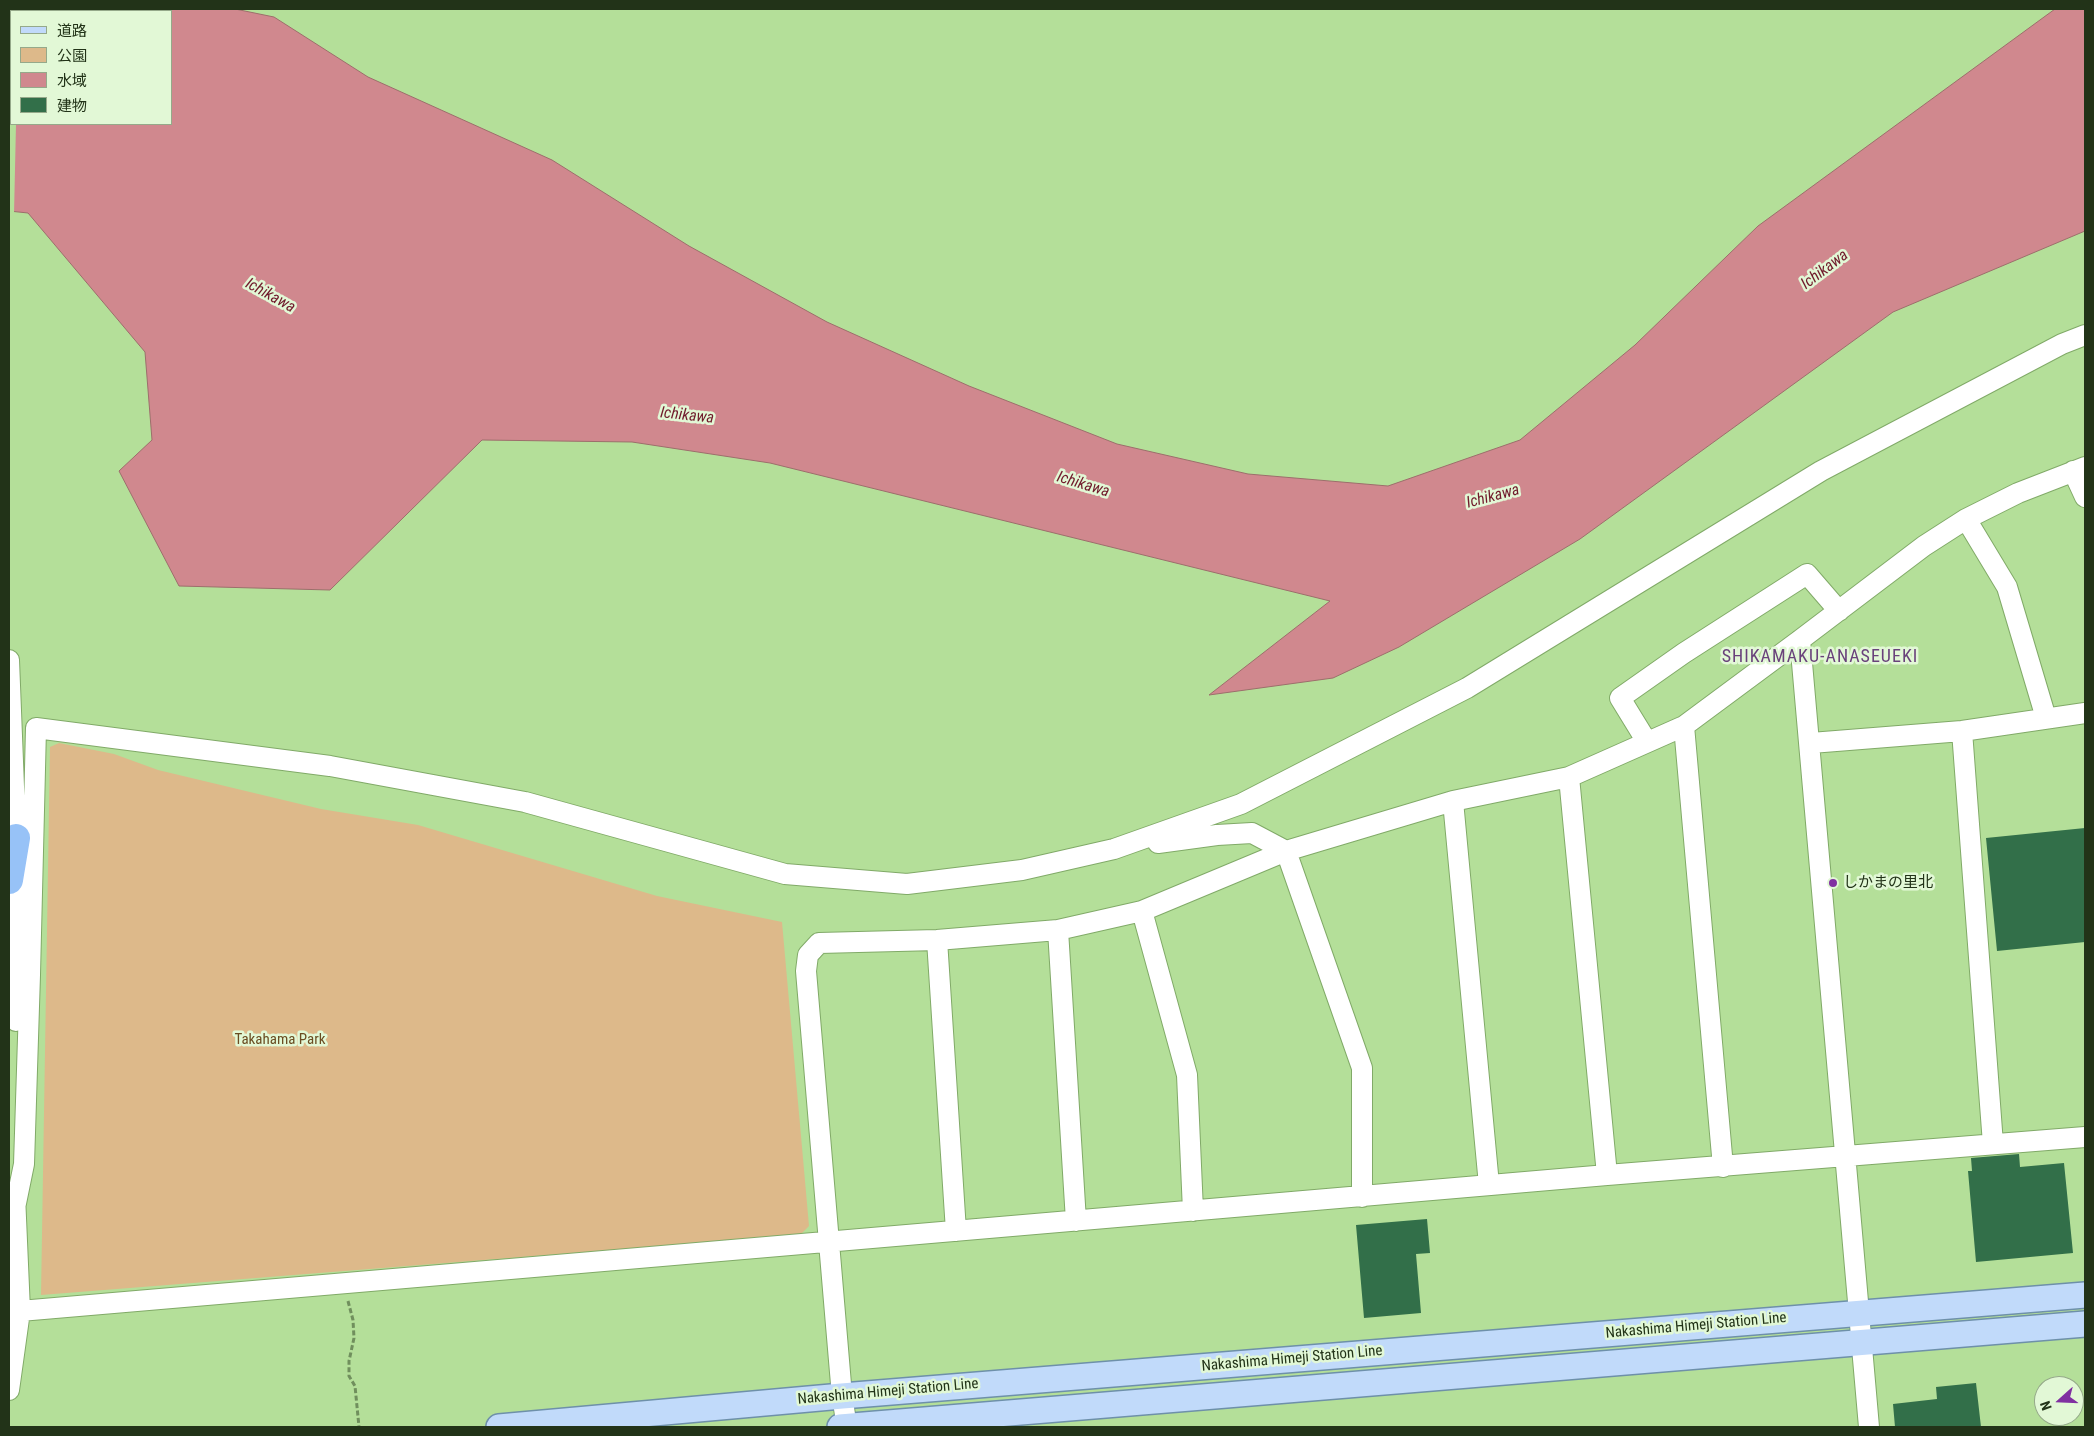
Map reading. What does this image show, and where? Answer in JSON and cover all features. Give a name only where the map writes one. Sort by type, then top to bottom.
[{"type":"highway","points":[[9,880],[16,838]]},
{"type":"main road","name":"Nakashima Himeji Station Line","points":[[499,1427],[842,1396],[2085,1295]]},
{"type":"main road","name":"Nakashima Himeji Station Line","points":[[840,1427],[2085,1324]]},
{"type":"street","points":[[1114,849],[1241,804],[1467,688],[1821,471],[2062,344],[2085,335]]},
{"type":"street","points":[[847,1427],[842,1396],[806,971],[808,955],[819,943],[937,940],[1058,930],[1142,911],[1286,851],[1453,801],[1569,777],[1684,726],[1839,611],[1916,551],[1966,519],[2018,493],[2079,469],[2085,497]]},
{"type":"street","points":[[1966,519],[2007,587],[2046,718]]},
{"type":"street","points":[[1647,742],[1620,698],[1684,653],[1807,574],[1839,611]]},
{"type":"street","points":[[1800,640],[1811,743],[1869,1427]]},
{"type":"street","points":[[9,660],[16,838],[15,1208],[20,1311],[9,1390]]},
{"type":"street","points":[[1811,743],[1962,731],[2085,713]]},
{"type":"street","points":[[1684,726],[1723,1167]]},
{"type":"street","points":[[15,1208],[24,1164],[36,728],[330,766],[515,800],[785,874],[907,884],[1022,870],[1114,849],[1217,835],[1252,833],[1286,851],[1362,1068],[1362,1197]]},
{"type":"street","points":[[1962,731],[1992,1144]]},
{"type":"street","points":[[1569,777],[1606,1175]]},
{"type":"street","points":[[1453,801],[1489,1185]]},
{"type":"street","points":[[1142,911],[1187,1075],[1193,1211]]},
{"type":"street","points":[[1058,930],[1076,1221]]},
{"type":"street","points":[[937,940],[956,1231]]},
{"type":"street","points":[[20,1311],[1606,1175],[2085,1137]]},
{"type":"path","points":[[348,1282],[348,1303],[353,1320],[354,1338],[348,1361],[349,1376],[355,1386],[358,1427]]},
{"type":"green space","name":"Takahama Park","points":[[59,743],[114,754],[158,770],[321,809],[418,825],[657,896],[782,922],[809,1226],[800,1235],[41,1295],[50,747]]},
{"type":"water","name":"Ichikawa","points":[[9,9],[235,9],[274,17],[368,77],[552,160],[689,246],[827,322],[969,386],[1117,444],[1248,474],[1388,486],[1520,440],[1635,345],[1758,226],[2055,9],[2085,9],[2085,231],[1893,312],[1580,539],[1399,647],[1333,678],[1209,695],[1330,601],[770,463],[632,442],[482,440],[330,590],[179,586],[119,471],[152,440],[145,352],[28,213],[9,211]]},
{"type":"pier","points":[[9,9],[17,9],[10,10],[10,125],[16,125],[14,214],[9,214]]},
{"type":"building","points":[[2085,828],[2085,942],[1997,951],[1986,838]]},
{"type":"building","points":[[2019,1154],[2020,1167],[2064,1163],[2073,1253],[1976,1262],[1968,1171],[1972,1171],[1971,1158]]},
{"type":"building","points":[[1427,1219],[1430,1253],[1416,1254],[1421,1313],[1364,1318],[1356,1225]]},
{"type":"building","points":[[1976,1383],[1981,1427],[1895,1427],[1893,1404],[1937,1399],[1936,1387]]},
{"type":"place","name":"しかまの里北","points":[[1833,883]]},
{"type":"district","name":"SHIKAMAKU-ANASEUEKI","points":[[1820,657]]}]
